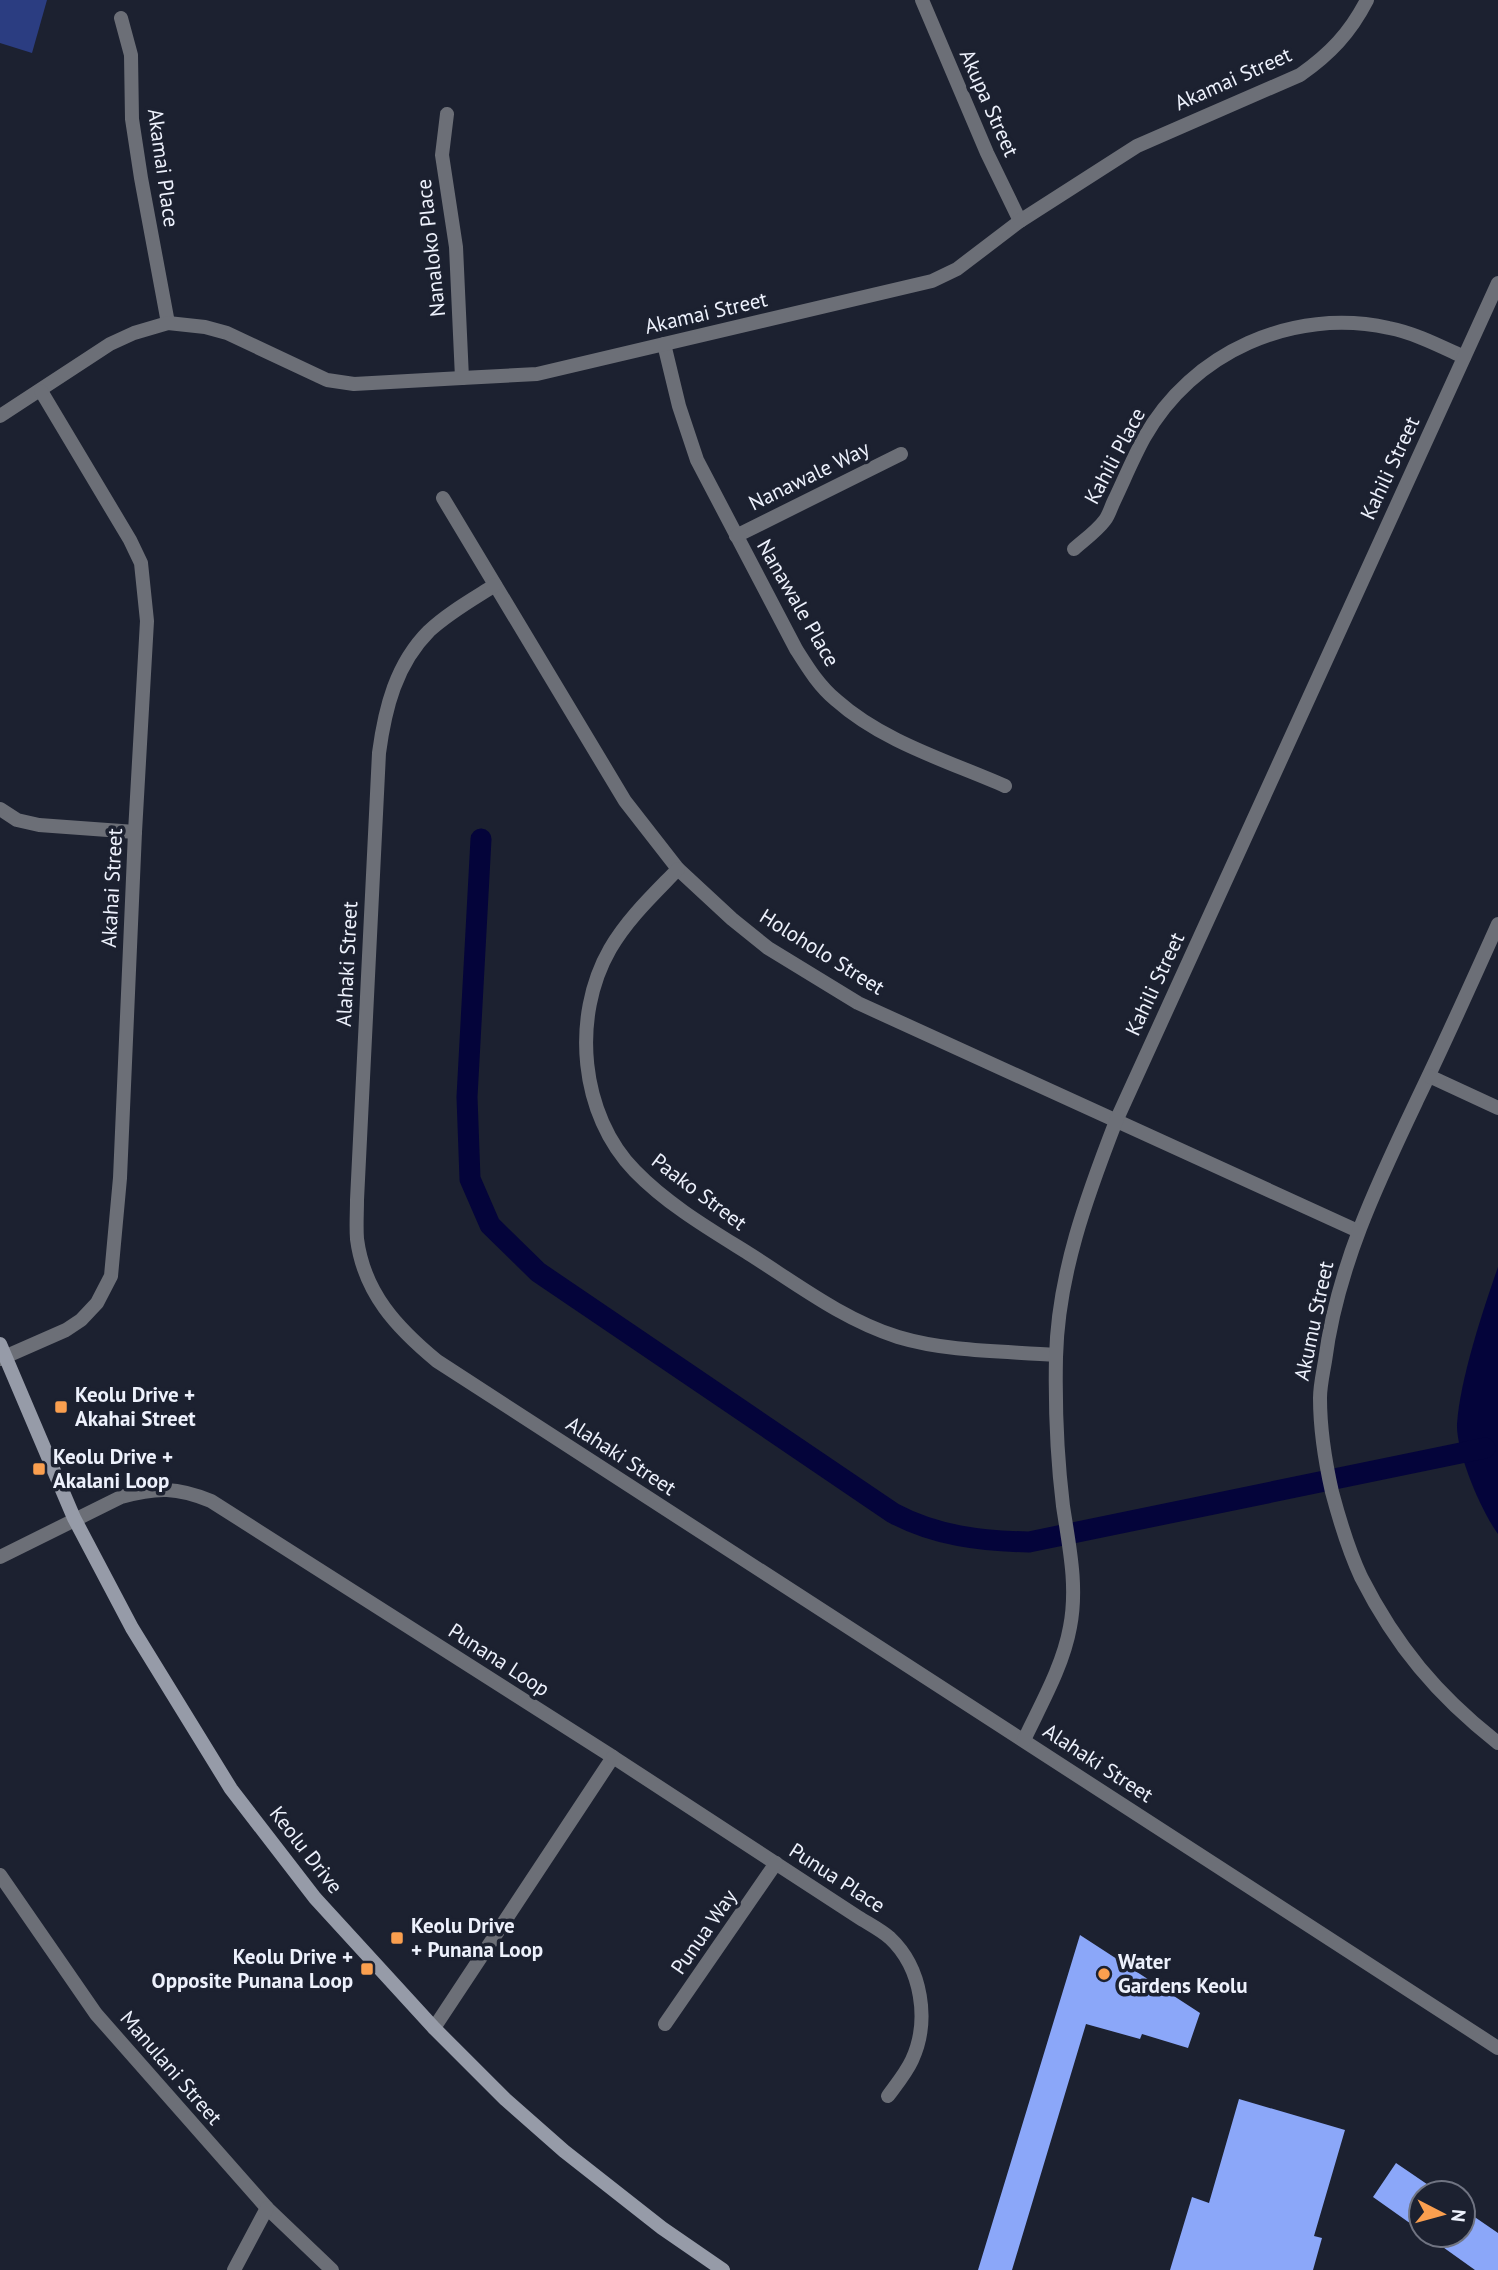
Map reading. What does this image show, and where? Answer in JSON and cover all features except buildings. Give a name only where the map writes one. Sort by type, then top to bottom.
[{"type":"main road","name":"Keolu Drive","points":[[2,1353],[74,1518],[132,1628],[184,1717],[231,1789],[315,1898],[433,2028],[506,2099],[564,2151],[662,2228],[723,2270]]},
{"type":"street","name":"Akupa Street","points":[[922,0],[987,153],[1020,221]]},
{"type":"street","name":"Akamai Street","points":[[0,416],[110,344],[134,333],[168,323],[205,327],[227,333],[327,380],[354,384],[537,374],[932,281],[957,269],[1020,221],[1137,146],[1300,75],[1323,59],[1354,25],[1367,0]]},
{"type":"street","name":"Akamai Place","points":[[121,18],[131,55],[132,118],[141,177],[168,323]]},
{"type":"street","name":"Nanaloko Place","points":[[447,114],[442,155],[456,247],[462,378]]},
{"type":"street","name":"Kahili Street","points":[[1024,1740],[1058,1666],[1070,1628],[1074,1597],[1073,1570],[1063,1503],[1056,1355],[1063,1294],[1073,1244],[1088,1192],[1116,1121],[1498,283]]},
{"type":"street","name":"Kahili Place","points":[[1074,549],[1105,520],[1144,438],[1166,405],[1185,384],[1213,361],[1248,341],[1280,330],[1350,322],[1391,328],[1464,357]]},
{"type":"street","name":"Nanawale Place","points":[[664,344],[696,460],[796,649],[814,677],[834,699],[864,723],[1005,786]]},
{"type":"street","name":"Akahai Street","points":[[2,1353],[66,1330],[81,1320],[97,1303],[111,1276],[120,1178],[147,621],[141,563],[41,391]]},
{"type":"street","name":"Nanawale Way","points":[[736,536],[901,454]]},
{"type":"street","name":"Holoholo Street","points":[[443,498],[625,801],[678,869],[768,948],[847,997],[918,1032],[1358,1231]]},
{"type":"street","name":"Alahaki Street","points":[[495,585],[450,614],[428,632],[410,654],[395,682],[384,716],[379,753],[357,1200],[358,1240],[366,1272],[379,1301],[397,1327],[437,1361],[1498,2048]]},
{"type":"street","points":[[0,809],[17,820],[38,825],[135,832]]},
{"type":"street","name":"Paako Street","points":[[678,869],[629,920],[609,951],[591,1002],[586,1038],[588,1075],[598,1113],[613,1143],[634,1170],[667,1199],[853,1320],[899,1337],[934,1345],[1056,1355]]},
{"type":"street","name":"Akumu Street","points":[[1498,924],[1358,1231],[1339,1287],[1327,1339],[1320,1395],[1326,1465],[1350,1553],[1377,1609],[1404,1651],[1462,1715],[1498,1743]]},
{"type":"street","points":[[1429,1076],[1498,1108]]},
{"type":"street","name":"Punana Loop","points":[[74,1518],[121,1497],[143,1491],[165,1489],[188,1492],[211,1501],[613,1758]]},
{"type":"street","points":[[0,1557],[74,1518]]},
{"type":"street","points":[[433,2028],[613,1758]]},
{"type":"street","name":"Punua Place","points":[[613,1758],[890,1938],[904,1956],[915,1979],[922,2004],[921,2032],[912,2061],[888,2096]]},
{"type":"street","name":"Punua Way","points":[[665,2024],[776,1863]]},
{"type":"street","name":"Manulani Street","points":[[0,1875],[96,2014],[267,2208],[332,2270]]},
{"type":"street","points":[[234,2270],[267,2208]]},
{"type":"shaded area","points":[[0,0],[47,0],[32,53],[0,43]]},
{"type":"shaded area","points":[[1498,1267],[1498,1534],[1471,1481],[1461,1450],[1457,1424],[1467,1366]]},
{"type":"waterway","points":[[481,839],[467,1097],[470,1179],[490,1225],[538,1272],[893,1513],[926,1527],[959,1536],[1029,1542],[1485,1448]]},
{"type":"place","name":"Keolu Drive + Akahai Street","points":[[61,1407]]},
{"type":"place","name":"Keolu Drive + Akalani Loop","points":[[39,1469]]},
{"type":"place","name":"Keolu Drive + Punana Loop","points":[[397,1938]]},
{"type":"place","name":"Keolu Drive + Opposite Punana Loop","points":[[367,1969]]},
{"type":"place","name":"Water Gardens Keolu","points":[[1104,1974]]}]
